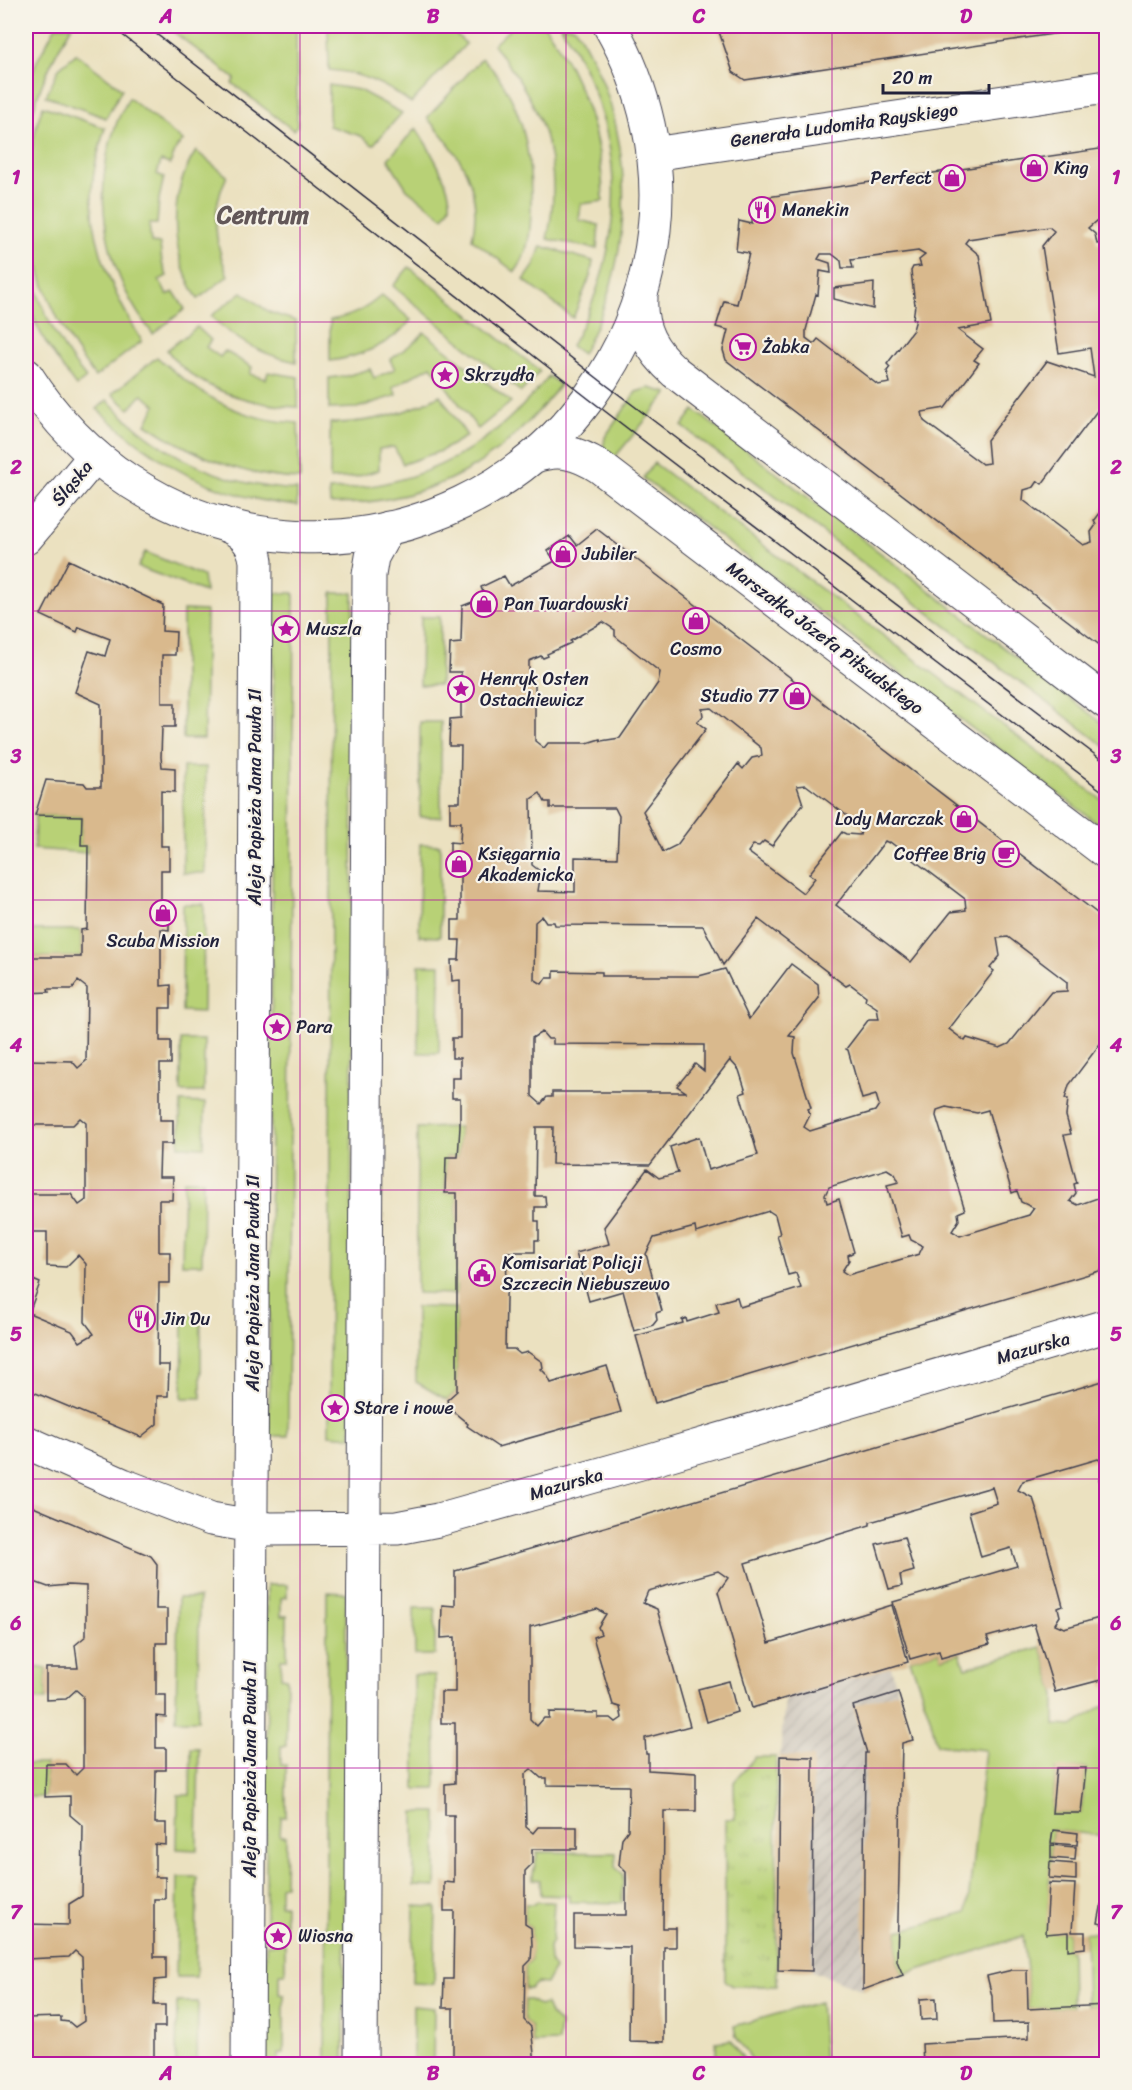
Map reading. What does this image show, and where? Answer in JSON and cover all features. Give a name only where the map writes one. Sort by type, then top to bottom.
[{"type":"street","points":[[26,375],[54,414],[95,456],[148,492],[186,511],[218,522],[290,535],[324,536],[379,530],[427,517],[457,505],[495,485],[533,457],[561,432],[601,381],[622,344],[641,296],[649,263],[655,221],[653,154],[640,94],[625,54],[610,26]]},
{"type":"street","name":"Generała Ludomiła Rayskiego","points":[[653,154],[1107,87]]},
{"type":"street","points":[[641,296],[643,330],[658,356],[670,368],[1107,702]]},
{"type":"street","name":"Marszałka Józefa Piłsudskiego","points":[[533,457],[549,452],[563,452],[580,456],[600,467],[1107,852]]},
{"type":"street","name":"Śląska","points":[[26,538],[95,456]]},
{"type":"street","name":"Aleja Papieża Jana Pawła II","points":[[218,522],[235,529],[248,540],[255,553],[256,561],[248,2064]]},
{"type":"street","points":[[361,2064],[369,575],[379,530]]},
{"type":"street","name":"Mazurska","points":[[26,1442],[198,1515],[269,1529],[397,1528],[438,1520],[634,1465],[1107,1326]]},
{"type":"shaded area","points":[[891,1667],[898,1692],[853,1706],[867,1753],[865,1754],[863,1990],[812,1971],[813,1757],[780,1756],[785,1698]]},
{"type":"green space","points":[[56,26],[72,26],[44,80],[33,109],[26,139],[26,90],[36,63]]},
{"type":"green space","points":[[166,26],[296,26],[297,126],[293,130],[232,83],[235,79]]},
{"type":"green space","points":[[328,26],[448,26],[466,44],[411,103],[372,80],[351,73],[329,70]]},
{"type":"green space","points":[[513,26],[545,26],[569,66],[588,109],[599,154],[603,201],[581,204],[579,220],[599,225],[597,249],[547,239],[552,211],[553,184],[551,159],[545,135],[525,89],[493,45]]},
{"type":"green space","points":[[561,26],[574,26],[595,64],[610,104],[620,146],[623,189],[621,232],[614,274],[601,315],[582,354],[571,346],[591,306],[604,265],[612,225],[613,184],[609,144],[599,104],[583,65]]},
{"type":"green space","points":[[76,54],[122,89],[106,118],[46,96],[59,68]]},
{"type":"green space","points":[[482,58],[507,90],[522,127],[526,146],[531,186],[530,223],[526,249],[515,272],[472,239],[475,204],[472,188],[459,158],[427,118]]},
{"type":"green space","points":[[329,85],[359,90],[402,113],[373,145],[361,136],[329,126]]},
{"type":"green space","points":[[129,98],[183,141],[177,147],[170,164],[161,161],[157,174],[164,177],[157,224],[149,224],[151,243],[160,244],[162,263],[167,276],[159,280],[167,295],[174,292],[185,309],[153,334],[137,311],[114,260],[107,233],[104,205],[104,177],[109,149],[117,122]]},
{"type":"green space","points":[[43,106],[105,128],[93,182],[92,201],[97,238],[115,292],[142,341],[95,377],[76,350],[50,301],[42,279],[31,230],[29,178],[31,153]]},
{"type":"green space","points":[[416,128],[432,154],[447,187],[450,205],[443,217],[407,189],[388,159]]},
{"type":"green space","points":[[196,151],[227,176],[218,201],[216,226],[223,263],[228,276],[198,299],[182,263],[177,244],[176,225],[180,187]]},
{"type":"green space","points":[[541,246],[593,261],[591,274],[573,318],[524,280],[534,266]]},
{"type":"green space","points":[[26,247],[34,282],[47,316],[64,348],[86,378],[76,386],[46,343],[29,307],[24,271]]},
{"type":"green space","points":[[409,267],[540,371],[521,392],[393,286]]},
{"type":"green space","points":[[242,292],[269,312],[296,321],[296,362],[250,346],[230,333],[211,316]]},
{"type":"green space","points":[[382,295],[411,320],[395,336],[375,348],[330,361],[330,320],[358,312]]},
{"type":"green space","points":[[197,327],[211,340],[206,347],[220,357],[225,351],[252,367],[250,374],[266,379],[268,372],[298,377],[298,407],[244,399],[226,393],[193,376],[167,350]]},
{"type":"green space","points":[[424,332],[511,402],[478,429],[431,366],[393,387],[397,395],[357,408],[329,409],[329,378],[370,369],[374,378],[395,369],[390,360]]},
{"type":"green space","points":[[157,357],[188,383],[221,403],[257,417],[298,423],[300,479],[258,474],[200,454],[146,424],[156,405],[142,395],[129,409],[112,394]]},
{"type":"green space","points":[[549,376],[560,385],[540,410],[519,432],[472,467],[447,481],[390,499],[330,504],[329,490],[395,481],[425,472],[452,459],[479,443],[503,424]]},
{"type":"green space","points":[[649,388],[668,393],[615,457],[603,449],[605,437],[636,392]]},
{"type":"green space","points":[[440,395],[467,436],[441,451],[403,464],[394,447],[379,449],[379,470],[356,477],[330,479],[330,423],[373,419],[400,413]]},
{"type":"green space","points":[[107,400],[148,436],[193,464],[243,482],[297,490],[297,506],[238,495],[188,475],[143,447],[97,409]]},
{"type":"green space","points":[[694,410],[1106,726],[1106,747],[682,426]]},
{"type":"green space","points":[[654,463],[1106,803],[1106,830],[643,478]]},
{"type":"green space","points":[[145,552],[203,576],[205,592],[138,567]]},
{"type":"green space","points":[[274,593],[294,593],[288,1436],[269,1436]]},
{"type":"green space","points":[[332,593],[353,593],[351,1437],[329,1435]]},
{"type":"green space","points":[[183,610],[206,611],[204,739],[183,739]]},
{"type":"green space","points":[[421,617],[440,617],[440,685],[420,685]]},
{"type":"green space","points":[[420,722],[441,722],[441,817],[420,817]]},
{"type":"green space","points":[[183,767],[206,767],[205,873],[183,873]]},
{"type":"green space","points":[[35,815],[82,816],[81,844],[88,845],[87,853],[34,849]]},
{"type":"green space","points":[[420,844],[440,845],[440,937],[419,936]]},
{"type":"green space","points":[[183,904],[204,904],[203,1012],[182,1011]]},
{"type":"green space","points":[[26,930],[81,930],[81,957],[26,957]]},
{"type":"green space","points":[[419,965],[440,965],[439,1053],[418,1053]]},
{"type":"green space","points":[[181,1040],[204,1040],[204,1092],[181,1092]]},
{"type":"green space","points":[[181,1102],[205,1103],[204,1147],[179,1146]]},
{"type":"green space","points":[[460,1127],[458,1157],[446,1157],[445,1193],[457,1193],[457,1294],[417,1293],[417,1128]]},
{"type":"green space","points":[[184,1180],[203,1180],[202,1264],[182,1264]]},
{"type":"green space","points":[[416,1307],[457,1308],[457,1391],[447,1400],[416,1382]]},
{"type":"green space","points":[[183,1315],[201,1315],[201,1398],[182,1398]]},
{"type":"green space","points":[[267,1585],[287,1585],[287,1597],[281,1598],[281,1616],[287,1616],[287,1659],[281,1659],[281,1677],[287,1678],[286,1746],[281,1746],[281,1765],[286,1765],[286,1817],[281,1817],[280,1836],[286,1836],[285,1885],[280,1886],[280,1905],[285,1905],[285,1927],[266,1928]]},
{"type":"green space","points":[[327,1592],[346,1593],[344,2064],[325,2064]]},
{"type":"green space","points":[[178,1598],[199,1598],[198,1720],[176,1720]]},
{"type":"green space","points":[[414,1608],[435,1608],[435,1655],[415,1655]]},
{"type":"green space","points":[[1041,1647],[1055,1692],[1055,1725],[1073,1726],[1102,1706],[1106,1706],[1106,1836],[1052,1830],[1047,1933],[1068,1932],[1068,1950],[1071,1950],[1072,2007],[1028,2009],[1023,1936],[903,1975],[897,1961],[898,1931],[967,1913],[985,1750],[937,1745],[910,1659],[939,1651],[942,1658],[960,1653],[965,1668]],"holes":[[[1086,1768],[1081,1813],[1052,1813],[1056,1769]]]},
{"type":"green space","points":[[26,1667],[46,1668],[46,1700],[26,1699]]},
{"type":"green space","points":[[414,1675],[435,1676],[436,1789],[415,1789]]},
{"type":"green space","points":[[191,1748],[199,1748],[197,1850],[177,1849],[178,1795],[190,1795]]},
{"type":"green space","points":[[755,1757],[776,1757],[777,1986],[732,1986],[725,1980],[725,1819],[735,1819],[734,1782]]},
{"type":"green space","points":[[26,1764],[46,1764],[45,1797],[26,1797]]},
{"type":"green space","points":[[414,1812],[437,1812],[436,1887],[414,1886]]},
{"type":"green space","points":[[537,1852],[616,1853],[615,1867],[623,1874],[622,1903],[569,1902],[569,1896],[541,1895],[540,1880],[533,1879]]},
{"type":"green space","points":[[178,1877],[197,1877],[196,1977],[176,1977]]},
{"type":"green space","points":[[535,1902],[554,1902],[552,1940],[549,1947],[550,1961],[554,1969],[546,1984],[537,1983],[530,1989],[525,1989],[525,1966],[531,1960],[531,1928],[525,1924],[525,1904],[535,1904]]},
{"type":"green space","points":[[414,1906],[436,1907],[434,1984],[412,1983]]},
{"type":"green space","points":[[1098,1923],[1106,1925],[1106,2005],[1087,2006],[1085,1932],[1097,1933]]},
{"type":"green space","points":[[266,1944],[285,1944],[285,1974],[279,1974],[279,1994],[284,1995],[284,2054],[279,2054],[279,2064],[265,2064]]},
{"type":"green space","points":[[525,2000],[530,2000],[539,2006],[546,2004],[550,2014],[560,2024],[558,2042],[533,2043],[531,2027],[524,2020]]},
{"type":"green space","points":[[177,2002],[198,2002],[197,2064],[176,2064]]},
{"type":"green space","points":[[820,2002],[824,2064],[755,2064],[736,2037],[734,2026]]},
{"type":"green space","points":[[413,2006],[434,2008],[433,2064],[413,2064]]},
{"type":"green space","points":[[731,2040],[747,2064],[716,2064],[716,2042]]},
{"type":"building","points":[[717,26],[1100,27],[745,80],[733,72]]},
{"type":"building","points":[[1106,148],[1106,219],[1096,221],[1088,228],[1095,234],[1097,244],[1106,243],[1106,399],[1042,484],[1038,481],[1034,487],[1024,490],[1023,500],[1083,545],[1092,542],[1091,532],[1096,525],[1094,521],[1106,505],[1106,645],[1101,646],[726,360],[723,350],[728,330],[716,327],[724,301],[737,304],[749,253],[736,251],[739,221],[752,224],[753,199]],"holes":[[[1049,227],[1054,231],[1042,246],[1059,353],[1090,348],[1094,377],[1047,361],[987,440],[989,463],[982,464],[924,421],[922,412],[945,408],[979,363],[974,360],[983,349],[958,330],[991,324],[979,255],[965,243],[968,239]],[[918,251],[925,255],[919,260],[921,266],[913,267],[911,271],[915,305],[913,319],[916,319],[913,330],[887,364],[890,367],[887,371],[890,383],[878,385],[818,339],[814,344],[806,338],[816,294],[818,295],[820,271],[831,273],[830,263],[818,259],[821,254],[832,254],[841,261],[842,268],[853,268],[851,260]]]},
{"type":"building","points":[[874,283],[873,309],[834,299],[834,288]]},
{"type":"building","points":[[597,529],[1106,920],[1106,1017],[1104,1017],[1106,1036],[1069,1085],[1065,1099],[1068,1099],[1066,1116],[1071,1134],[1064,1135],[1077,1183],[1074,1184],[1076,1193],[1070,1201],[1078,1205],[1106,1195],[1106,1269],[655,1403],[636,1336],[683,1323],[682,1320],[686,1318],[687,1322],[719,1312],[716,1303],[737,1297],[740,1307],[801,1288],[796,1273],[788,1275],[777,1235],[780,1234],[775,1215],[769,1211],[696,1233],[695,1227],[654,1238],[646,1254],[662,1311],[656,1313],[657,1320],[653,1325],[634,1331],[623,1291],[589,1301],[576,1253],[609,1244],[604,1227],[647,1169],[659,1178],[678,1173],[670,1147],[699,1137],[708,1170],[758,1155],[740,1094],[746,1092],[739,1070],[730,1060],[650,1165],[552,1164],[553,1127],[536,1127],[535,1196],[545,1196],[546,1207],[535,1207],[535,1221],[539,1221],[539,1240],[535,1240],[535,1252],[507,1252],[505,1349],[514,1349],[520,1354],[528,1352],[542,1362],[543,1368],[541,1369],[551,1383],[607,1366],[621,1412],[498,1447],[467,1426],[468,1424],[449,1408],[447,1400],[457,1391],[457,1193],[445,1193],[446,1157],[458,1157],[460,1127],[460,1098],[452,1098],[452,1078],[460,1078],[460,1058],[452,1058],[452,1038],[460,1038],[460,980],[452,981],[451,960],[459,960],[460,940],[452,940],[452,920],[460,920],[460,862],[450,862],[450,842],[460,843],[461,822],[450,822],[450,802],[460,802],[461,746],[449,746],[450,719],[461,718],[461,672],[449,672],[450,644],[461,643],[462,606],[485,597],[481,587],[504,576],[510,586],[555,561],[548,551],[570,536],[577,545]],"holes":[[[603,622],[615,630],[615,636],[660,672],[658,683],[620,738],[601,741],[600,739],[587,743],[548,743],[544,748],[535,741],[535,684],[529,683],[529,661],[548,656],[547,654],[571,643],[570,641]],[[711,708],[761,748],[762,756],[752,758],[743,769],[738,764],[677,845],[663,852],[643,811],[706,729],[697,722],[703,716],[702,709]],[[806,785],[862,827],[860,835],[842,832],[809,874],[815,878],[803,893],[748,852],[753,845],[759,846],[764,841],[772,846],[803,804],[797,786]],[[540,793],[545,802],[550,802],[550,808],[615,808],[619,816],[617,858],[575,857],[575,892],[538,891],[541,872],[532,865],[531,799]],[[885,841],[890,842],[965,899],[966,910],[951,912],[911,962],[836,905]],[[542,916],[546,922],[554,922],[555,925],[703,926],[723,965],[758,919],[846,986],[850,984],[866,996],[865,1000],[877,1008],[879,1019],[869,1019],[846,1049],[862,1099],[876,1095],[879,1105],[875,1111],[810,1131],[804,1127],[810,1115],[808,1109],[811,1108],[794,1053],[795,1037],[789,1036],[819,998],[818,984],[791,964],[749,1019],[725,969],[699,976],[602,976],[602,972],[554,971],[554,978],[546,978],[542,984],[534,979],[535,922]],[[1008,937],[1067,982],[1067,991],[1051,992],[1009,1044],[1000,1048],[967,1038],[965,1041],[949,1029],[994,971],[990,968],[1000,956],[997,938]],[[542,1032],[548,1039],[553,1039],[553,1044],[704,1045],[704,1071],[695,1064],[677,1086],[686,1092],[552,1092],[552,1097],[547,1097],[541,1104],[532,1096],[532,1038]],[[946,1107],[977,1113],[988,1110],[1012,1193],[1017,1191],[1021,1202],[1034,1208],[1029,1215],[960,1236],[952,1231],[959,1220],[958,1213],[965,1210],[936,1116],[937,1110]],[[887,1169],[895,1174],[899,1182],[887,1185],[902,1237],[909,1235],[911,1240],[923,1246],[919,1254],[848,1275],[842,1271],[849,1260],[848,1255],[854,1252],[839,1199],[827,1203],[825,1195],[829,1187]]]},
{"type":"building","points":[[69,560],[163,605],[162,631],[176,632],[175,655],[162,655],[162,703],[175,703],[175,727],[162,727],[161,757],[162,767],[175,768],[175,792],[161,791],[161,846],[169,846],[169,870],[161,870],[161,906],[169,906],[169,930],[161,929],[161,986],[171,985],[171,1008],[160,1008],[160,1041],[171,1041],[171,1064],[160,1064],[160,1120],[173,1120],[173,1144],[160,1144],[159,1177],[173,1177],[172,1200],[159,1200],[159,1252],[170,1252],[170,1283],[159,1283],[158,1365],[169,1365],[168,1396],[157,1396],[157,1424],[141,1437],[26,1389],[26,1277],[40,1283],[29,1313],[72,1331],[80,1342],[94,1334],[85,1322],[86,1264],[78,1255],[66,1267],[47,1266],[47,1232],[32,1232],[26,1247],[26,1194],[71,1194],[79,1205],[86,1200],[86,1123],[80,1118],[73,1125],[26,1125],[26,1060],[72,1061],[78,1068],[86,1061],[87,988],[78,981],[72,989],[48,989],[49,992],[26,993],[26,957],[81,957],[81,930],[87,929],[88,845],[81,845],[82,816],[35,815],[46,780],[84,783],[87,787],[101,787],[101,704],[75,692],[89,651],[105,656],[110,639],[79,627],[77,632],[41,615]]},
{"type":"building","points":[[1106,1380],[1106,1463],[1098,1459],[1023,1481],[1018,1490],[1033,1498],[1038,1514],[1063,1606],[1058,1608],[1060,1616],[1055,1624],[1064,1628],[1106,1616],[1106,1686],[1104,1687],[1101,1680],[1055,1692],[1034,1624],[987,1637],[990,1644],[941,1658],[939,1651],[910,1659],[893,1602],[1017,1566],[1011,1548],[981,1557],[969,1512],[997,1503],[992,1487],[870,1522],[870,1525],[745,1563],[769,1643],[892,1605],[908,1662],[752,1708],[718,1592],[728,1578],[718,1571],[648,1591],[643,1603],[657,1609],[690,1726],[645,1738],[648,1770],[696,1773],[696,1811],[664,1811],[663,1928],[676,1928],[676,1947],[664,1947],[664,2042],[629,2041],[630,1947],[574,1946],[574,1915],[626,1915],[626,1872],[619,1865],[622,1838],[628,1830],[629,1786],[547,1785],[547,1778],[541,1778],[531,1769],[525,1774],[526,1827],[533,1833],[538,1827],[577,1827],[577,1849],[532,1849],[532,1864],[525,1871],[525,1924],[531,1928],[532,1945],[531,1960],[525,1966],[524,2020],[531,2027],[535,2063],[453,2064],[453,2008],[443,2008],[444,1979],[453,1979],[454,1911],[444,1911],[444,1882],[454,1883],[454,1815],[445,1815],[445,1784],[455,1783],[455,1723],[441,1723],[441,1692],[455,1692],[455,1637],[441,1638],[442,1605],[455,1606],[455,1571]],"holes":[[[597,1609],[606,1614],[598,1627],[601,1634],[593,1637],[613,1705],[620,1707],[622,1718],[616,1722],[611,1718],[598,1718],[598,1713],[549,1712],[549,1718],[544,1718],[537,1726],[530,1719],[530,1627]]]},
{"type":"building","points":[[1106,1465],[1106,1503],[1099,1479]]},
{"type":"building","points":[[26,1504],[151,1556],[157,1564],[156,1609],[167,1609],[167,1643],[156,1643],[156,1695],[166,1695],[166,1717],[156,1716],[156,1748],[166,1748],[166,1770],[156,1770],[155,1823],[166,1823],[166,1845],[155,1844],[155,1877],[165,1877],[165,1899],[154,1899],[154,1957],[166,1957],[166,1979],[155,1980],[154,2005],[165,2005],[165,2027],[154,2027],[154,2064],[26,2064],[26,2018],[61,2017],[61,2021],[69,2022],[75,2027],[84,2021],[82,1957],[75,1951],[69,1957],[26,1959],[26,1924],[69,1925],[69,1904],[82,1896],[83,1826],[70,1815],[70,1796],[45,1797],[46,1764],[66,1764],[76,1775],[83,1768],[83,1696],[76,1690],[66,1699],[46,1700],[46,1668],[78,1668],[75,1645],[86,1636],[86,1586],[48,1587],[26,1579]]},
{"type":"building","points":[[904,1537],[914,1571],[900,1575],[902,1586],[889,1589],[876,1544]]},
{"type":"building","points":[[729,1681],[737,1712],[707,1722],[698,1689]]},
{"type":"building","points":[[898,1692],[913,1740],[902,1743],[897,1961],[903,1975],[863,1990],[865,1753],[867,1753],[853,1706]]},
{"type":"building","points":[[780,1756],[813,1757],[812,1971],[778,1970]]},
{"type":"building","points":[[1056,1768],[1086,1768],[1081,1813],[1052,1813]]},
{"type":"building","points":[[1053,1830],[1078,1833],[1077,1845],[1051,1843]]},
{"type":"building","points":[[1051,1845],[1076,1847],[1075,1860],[1051,1858]]},
{"type":"building","points":[[1050,1862],[1076,1864],[1076,1880],[1049,1878]]},
{"type":"building","points":[[1049,1883],[1075,1884],[1072,1932],[1085,1932],[1085,1948],[1068,1950],[1068,1932],[1046,1934]]},
{"type":"building","points":[[1106,1887],[1106,1925],[1098,1923]]},
{"type":"building","points":[[1012,1970],[1027,1970],[1028,2009],[1106,2005],[1106,2064],[923,2064],[922,2044],[1029,2038],[1029,2022],[993,2023],[992,1996],[987,1976]]},
{"type":"building","points":[[936,1998],[937,2019],[921,2020],[920,1999]]},
{"type":"tram line","points":[[111,26],[589,399],[1106,794]]},
{"type":"tram line","points":[[146,26],[601,381],[1106,763]]},
{"type":"place","name":"King","points":[[1034,168]]},
{"type":"place","name":"Perfect","points":[[952,178]]},
{"type":"place","name":"Manekin","points":[[762,210]]},
{"type":"place","name":"Żabka","points":[[743,347]]},
{"type":"place","name":"Skrzydła","points":[[445,375]]},
{"type":"place","name":"Jubiler","points":[[563,554]]},
{"type":"place","name":"Pan Twardowski","points":[[484,604]]},
{"type":"place","name":"Cosmo","points":[[696,621]]},
{"type":"place","name":"Muszla","points":[[286,629]]},
{"type":"place","name":"Henryk Osten Ostachiewicz","points":[[461,689]]},
{"type":"place","name":"Studio 77","points":[[797,696]]},
{"type":"place","name":"Lody Marczak","points":[[964,819]]},
{"type":"place","name":"Coffee Brig","points":[[1006,854]]},
{"type":"place","name":"Księgarnia Akademicka","points":[[459,864]]},
{"type":"place","name":"Scuba Mission","points":[[163,913]]},
{"type":"place","name":"Para","points":[[277,1027]]},
{"type":"place","name":"Komisariat Policji Szczecin Niebuszewo","points":[[482,1273]]},
{"type":"place","name":"Jin Du","points":[[142,1319]]},
{"type":"place","name":"Stare i nowe","points":[[335,1408]]},
{"type":"place","name":"Wiosna","points":[[278,1936]]},
{"type":"district","name":"Centrum","points":[[263,215]]}]
